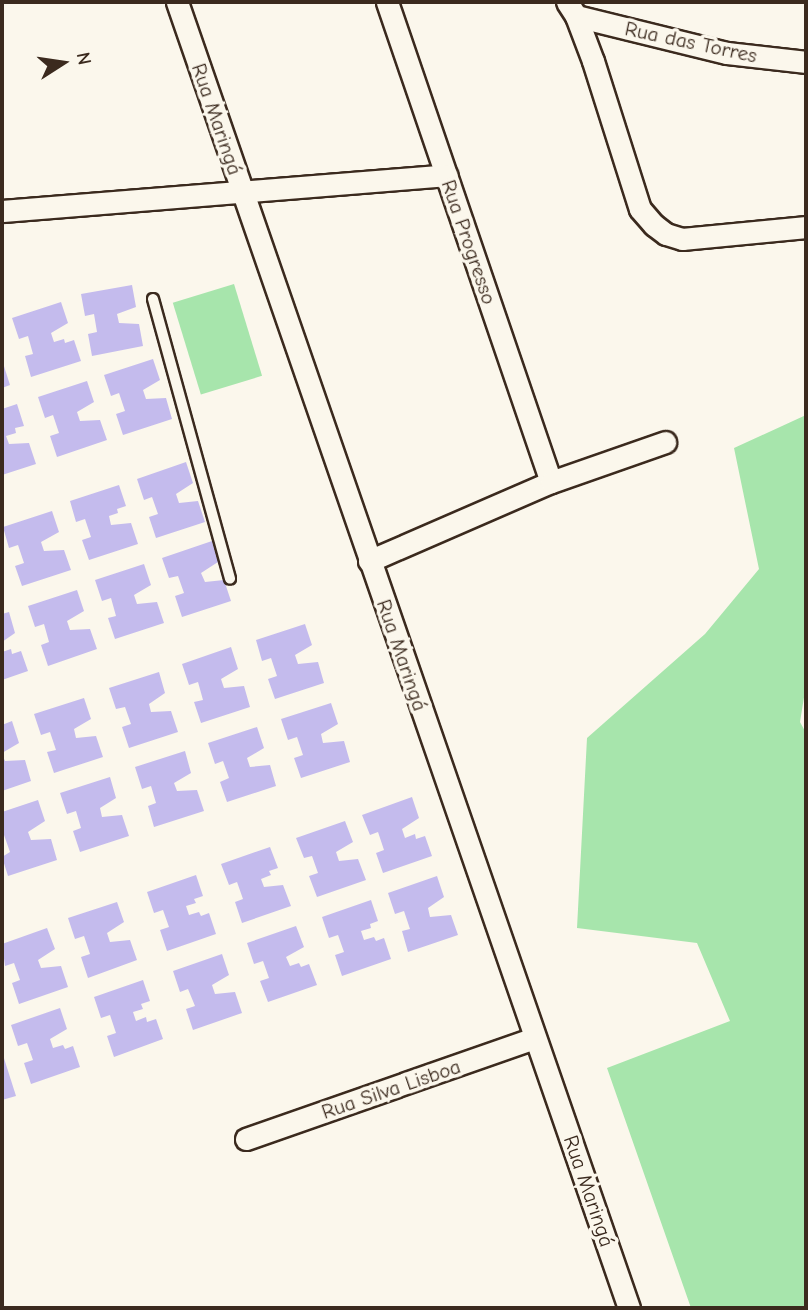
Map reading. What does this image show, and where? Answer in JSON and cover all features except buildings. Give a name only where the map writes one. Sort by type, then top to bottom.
[{"type":"street","name":"Rua Maringá","points":[[177,2],[629,1308]]},
{"type":"street","name":"Rua Progresso","points":[[387,2],[551,482]]},
{"type":"street","points":[[571,9],[640,209],[666,234],[682,239],[806,227]]},
{"type":"street","name":"Rua das Torres","points":[[571,9],[727,53],[806,62]]},
{"type":"street","points":[[2,211],[240,189],[447,175]]},
{"type":"street","points":[[369,561],[551,482],[665,442]]},
{"type":"street","name":"Rua Silva Lisboa","points":[[246,1139],[536,1038]]},
{"type":"lane","points":[[153,299],[230,579]]},
{"type":"green space","points":[[234,284],[262,376],[201,395],[173,303]]},
{"type":"green space","points":[[806,415],[806,685],[800,722],[806,733],[806,1308],[691,1308],[607,1068],[730,1021],[697,943],[577,928],[587,738],[705,634],[759,569],[734,448]]}]
